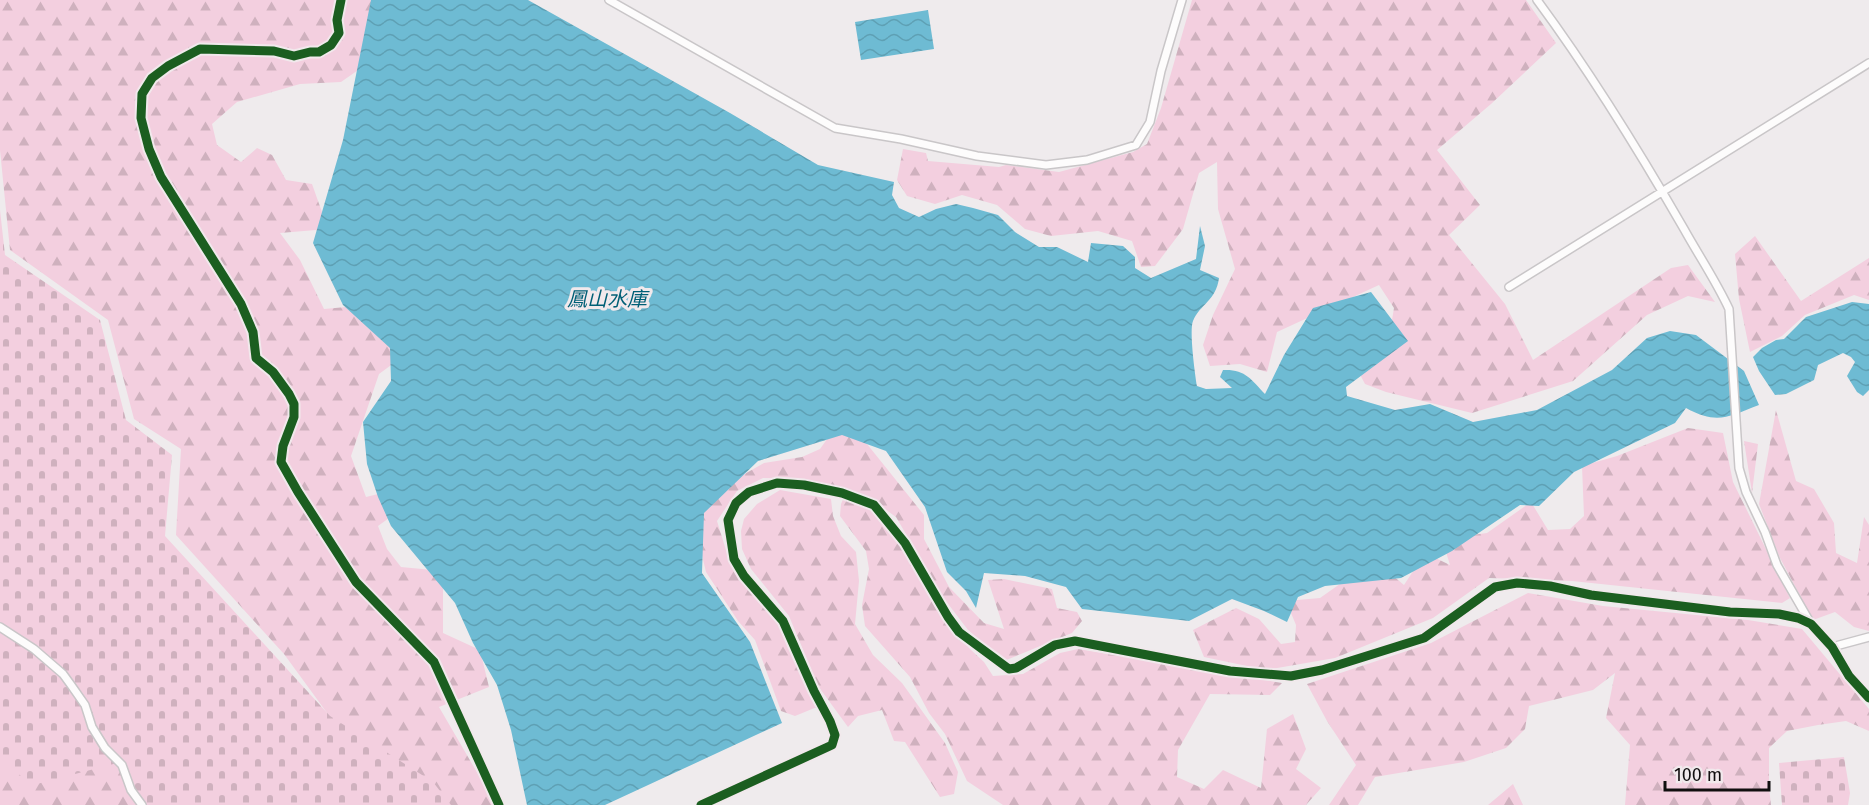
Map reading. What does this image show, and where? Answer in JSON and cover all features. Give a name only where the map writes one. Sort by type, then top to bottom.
[{"type":"street","points":[[341,0],[339,33],[331,45],[319,52],[294,56],[274,51],[200,49],[168,66],[152,78],[142,94],[144,132],[153,161],[161,177],[241,304],[253,332],[256,358],[273,372],[294,404],[294,417],[283,446],[281,462],[356,582],[434,662],[500,805]]},
{"type":"street","points":[[609,0],[835,128],[901,139],[977,156],[1046,165],[1087,160],[1136,145],[1150,122],[1161,71],[1182,0]]},
{"type":"street","points":[[1537,0],[1609,106],[1718,286],[1729,309],[1739,468],[1746,492],[1777,565],[1810,624],[1832,647],[1849,676],[1869,698]]},
{"type":"street","points":[[1509,287],[1869,63]]},
{"type":"street","points":[[701,805],[832,745],[835,735],[831,721],[814,691],[783,621],[744,576],[734,559],[730,544],[728,520],[736,503],[749,492],[777,483],[833,490],[858,497],[874,505],[904,543],[948,617],[960,632],[1009,669],[1016,668],[1055,645],[1075,641],[1230,671],[1291,676],[1322,670],[1424,638],[1495,587],[1517,583],[1689,607],[1779,614],[1798,618],[1810,624]]},
{"type":"street","points":[[0,627],[34,649],[63,674],[85,705],[92,727],[105,748],[122,765],[131,790],[142,805]]},
{"type":"street","points":[[1832,647],[1869,638]]},
{"type":"green space","points":[[0,0],[374,0],[397,43],[341,82],[300,84],[237,102],[212,124],[217,145],[241,162],[257,148],[272,155],[286,180],[312,184],[328,229],[280,233],[300,260],[324,309],[346,307],[389,341],[398,360],[379,374],[351,456],[366,497],[382,493],[407,505],[378,526],[387,549],[401,567],[443,571],[443,633],[480,650],[489,687],[439,707],[496,805],[432,805],[330,717],[284,654],[176,535],[181,449],[134,419],[108,320],[10,250],[0,150]]},
{"type":"green space","points":[[1192,0],[1526,0],[1556,43],[1491,104],[1437,150],[1480,205],[1449,235],[1505,304],[1533,360],[1671,268],[1688,265],[1715,302],[1688,296],[1647,315],[1573,381],[1472,413],[1386,392],[1365,384],[1355,365],[1388,344],[1394,308],[1379,285],[1277,332],[1267,372],[1240,364],[1210,366],[1203,345],[1213,315],[1235,269],[1218,209],[1217,162],[1199,173],[1183,229],[1155,266],[1141,267],[1132,241],[1098,231],[1051,236],[1025,229],[997,205],[962,195],[935,204],[907,196],[897,180],[903,149],[926,153],[928,161],[999,167],[1006,165],[1059,172],[1133,152],[1147,144],[1161,108]]},
{"type":"green space","points":[[0,210],[5,255],[100,320],[126,420],[172,455],[165,536],[330,716],[433,782],[451,805],[141,805],[121,762],[33,785],[0,760]]},
{"type":"green space","points":[[1755,236],[1801,301],[1869,258],[1869,300],[1854,295],[1805,315],[1782,336],[1750,352],[1739,299],[1735,254]]},
{"type":"green space","points":[[1776,410],[1796,481],[1814,489],[1834,523],[1836,553],[1857,563],[1864,517],[1869,525],[1869,631],[1854,627],[1835,612],[1813,620],[1780,558],[1759,504]]},
{"type":"green space","points":[[835,428],[859,434],[924,515],[924,539],[949,587],[984,623],[1004,629],[988,580],[1004,579],[1052,589],[1057,608],[1077,612],[1082,621],[1072,633],[1004,661],[968,630],[942,596],[896,517],[865,495],[802,479],[763,478],[737,491],[717,521],[730,563],[757,599],[778,621],[817,707],[795,716],[781,711],[755,640],[738,621],[706,572],[695,526],[718,489],[764,463],[802,457],[820,449]]},
{"type":"green space","points":[[1688,428],[1723,433],[1733,482],[1790,598],[1782,603],[1572,581],[1489,578],[1433,618],[1335,658],[1266,670],[1204,657],[1193,630],[1236,608],[1259,619],[1281,644],[1295,642],[1296,625],[1286,601],[1320,598],[1374,560],[1404,585],[1425,553],[1450,565],[1442,539],[1487,533],[1531,502],[1548,530],[1570,529],[1584,516],[1582,466],[1617,456]]},
{"type":"green space","points":[[1744,441],[1758,444],[1752,493]]},
{"type":"green space","points":[[780,490],[831,499],[833,516],[841,536],[856,552],[859,581],[855,624],[873,655],[902,683],[945,743],[958,772],[954,794],[940,797],[905,742],[894,741],[882,710],[858,716],[848,727],[818,686],[789,616],[751,569],[742,549],[741,531],[744,519],[757,504]]},
{"type":"green space","points":[[844,497],[871,508],[896,538],[950,624],[984,662],[993,676],[1023,674],[1060,653],[1078,649],[1282,683],[1270,695],[1210,694],[1178,750],[1177,777],[1204,789],[1223,770],[1261,788],[1267,729],[1293,714],[1306,749],[1296,769],[1321,788],[1306,805],[1003,805],[967,781],[945,734],[929,713],[910,677],[865,626],[862,605],[869,569],[866,551],[840,516]]},
{"type":"green space","points":[[1528,593],[1603,606],[1748,620],[1802,629],[1869,709],[1869,731],[1846,721],[1787,731],[1769,748],[1771,805],[1625,805],[1630,745],[1606,718],[1615,673],[1593,690],[1529,706],[1525,729],[1506,748],[1464,762],[1375,777],[1358,805],[1329,805],[1356,765],[1327,721],[1307,684],[1431,643]]},
{"type":"green space","points":[[0,751],[134,759],[155,805],[0,805]]},
{"type":"green space","points":[[1844,757],[1850,793],[1848,805],[1782,805],[1779,763]]},
{"type":"green space","points":[[1513,784],[1523,805],[1488,805]]},
{"type":"water","name":"鳳山水庫","points":[[371,0],[528,0],[818,165],[894,182],[892,195],[899,208],[919,217],[936,209],[956,204],[973,208],[998,215],[1015,232],[1039,247],[1057,247],[1088,262],[1091,243],[1123,246],[1135,257],[1135,268],[1151,278],[1196,259],[1200,226],[1205,246],[1200,270],[1219,278],[1215,292],[1196,315],[1192,326],[1197,386],[1206,389],[1232,388],[1220,377],[1223,370],[1231,370],[1247,376],[1265,394],[1284,355],[1313,308],[1371,292],[1408,341],[1346,387],[1347,396],[1395,410],[1430,404],[1473,422],[1537,410],[1612,370],[1647,338],[1670,331],[1696,335],[1744,371],[1759,405],[1730,416],[1715,418],[1686,408],[1675,423],[1574,472],[1539,506],[1520,505],[1452,551],[1401,578],[1325,586],[1298,597],[1287,622],[1232,599],[1189,621],[1082,609],[1066,587],[1025,576],[984,573],[976,608],[966,591],[947,572],[925,507],[886,451],[842,435],[758,461],[704,513],[702,573],[750,642],[782,723],[605,805],[527,805],[511,730],[497,685],[473,643],[455,603],[391,526],[367,464],[363,422],[391,381],[390,348],[343,305],[313,243],[343,140]]},
{"type":"water","points":[[928,10],[934,49],[861,60],[855,22]]},
{"type":"water","points":[[1852,302],[1869,304],[1869,390],[1863,396],[1857,392],[1847,376],[1855,362],[1843,353],[1818,365],[1814,380],[1786,394],[1775,395],[1759,371],[1753,357],[1762,348],[1776,340],[1784,339],[1806,317]]},
{"type":"cycle path","points":[[341,0],[337,20],[339,33],[331,45],[319,52],[294,56],[274,51],[200,49],[168,66],[152,78],[142,94],[141,118],[149,149],[161,177],[241,304],[253,332],[256,358],[273,372],[294,404],[294,417],[283,446],[281,462],[356,582],[434,662],[499,805]]},
{"type":"cycle path","points":[[701,805],[832,745],[835,735],[783,621],[744,576],[734,559],[728,520],[736,503],[749,492],[777,483],[804,485],[842,493],[874,505],[905,543],[959,632],[1009,669],[1016,668],[1055,645],[1075,641],[1230,671],[1291,676],[1322,670],[1424,638],[1495,587],[1517,583],[1550,586],[1591,595],[1730,612],[1779,614],[1798,618],[1811,624],[1832,647],[1849,676],[1869,698]]}]
